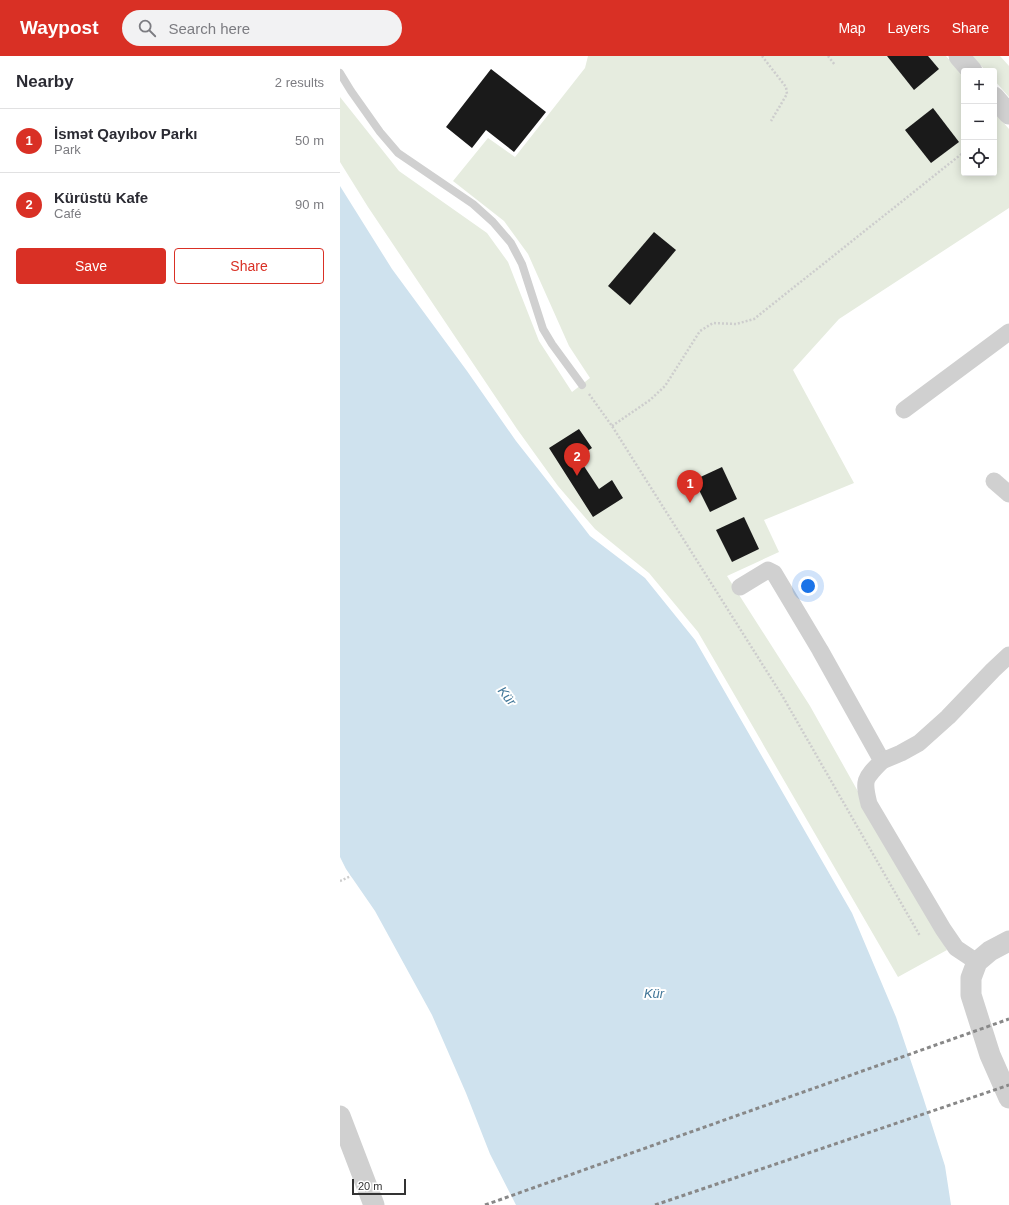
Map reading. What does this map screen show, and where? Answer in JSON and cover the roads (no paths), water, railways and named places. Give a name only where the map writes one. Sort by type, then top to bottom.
[{"type":"street","points":[[959,56],[969,68]]},
{"type":"street","points":[[997,100],[1009,114]]},
{"type":"street","points":[[904,410],[1009,332]]},
{"type":"street","points":[[994,481],[1009,494]]},
{"type":"street","points":[[740,587],[768,570],[774,573],[820,650],[882,761]]},
{"type":"street","points":[[977,962],[956,948],[943,930],[870,804],[864,786],[868,775],[882,761],[919,743],[948,717],[1009,655]]},
{"type":"street","points":[[1009,941],[990,951],[977,962],[971,978],[971,995],[990,1056],[1009,1098]]},
{"type":"street","points":[[340,1116],[374,1205]]},
{"type":"lane","points":[[340,73],[380,132],[398,153],[473,204],[493,222],[511,243],[522,264],[543,329],[582,385]]},
{"type":"water","name":"Kür","points":[[340,186],[392,269],[516,441],[590,536],[645,578],[695,640],[852,913],[896,1017],[945,1166],[951,1205],[516,1205],[490,1154],[466,1093],[432,1015],[375,911],[346,869],[340,857]]},
{"type":"railway","points":[[485,1205],[1009,1019]]},
{"type":"railway","points":[[655,1205],[1009,1085]]},
{"type":"place","name":"Kürüstü Kafe","points":[[577,476]]},
{"type":"place","name":"İsmət Qayıbov Parkı","points":[[690,503]]}]
